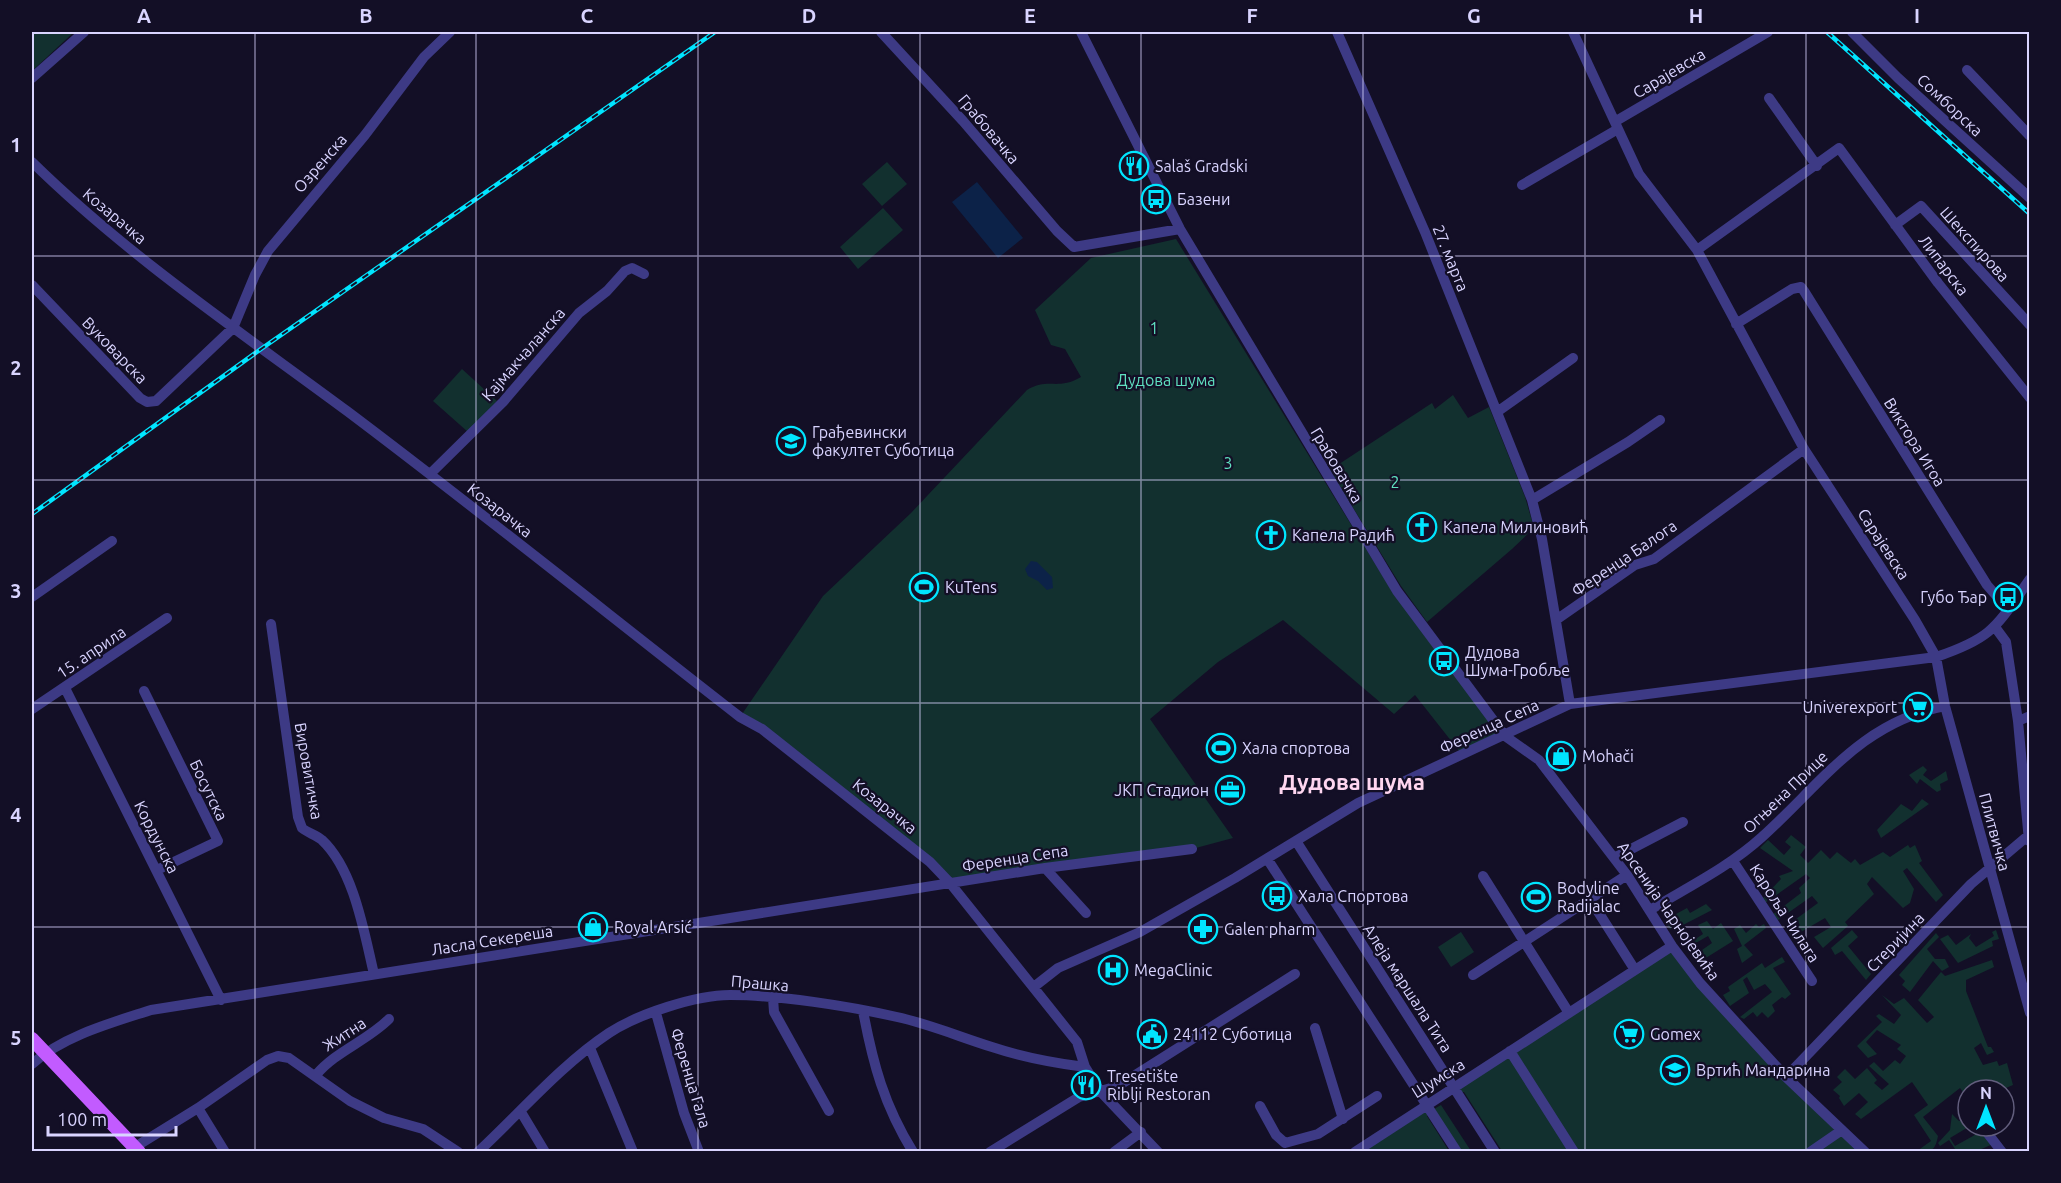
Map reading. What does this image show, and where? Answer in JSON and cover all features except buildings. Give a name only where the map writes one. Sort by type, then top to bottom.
[{"type":"main road","points":[[32,1039],[137,1149]]},
{"type":"street","points":[[32,78],[84,32]]},
{"type":"street","name":"Озренска","points":[[233,328],[268,251],[365,135],[424,57],[450,32]]},
{"type":"street","name":"Грабовачка","points":[[881,32],[963,121],[1056,231],[1074,247],[1180,229]]},
{"type":"street","name":"Грабовачка","points":[[1081,32],[1180,229],[1397,591],[1505,736]]},
{"type":"street","name":"27. марта","points":[[1337,32],[1425,232],[1532,500],[1542,539],[1570,704]]},
{"type":"street","name":"Сарајевска","points":[[1573,32],[1639,174],[1697,250],[1804,449],[1915,620],[1936,657]]},
{"type":"street","name":"Сарајевска","points":[[1522,185],[1768,32]]},
{"type":"street","name":"Сомборска","points":[[1852,32],[1898,78],[2030,198]]},
{"type":"street","points":[[1967,70],[2030,136]]},
{"type":"street","points":[[1697,250],[1817,166],[1769,98]]},
{"type":"street","name":"Липарска","points":[[1817,166],[1839,148],[1895,225],[2030,398]]},
{"type":"street","name":"Козарачка","points":[[32,162],[96,222],[171,283],[430,474],[740,717],[762,729],[846,794],[930,862],[1035,986],[1077,1042],[1085,1067],[1100,1091],[1158,1152]]},
{"type":"street","name":"Шекспирова","points":[[1895,225],[1921,206],[2030,325]]},
{"type":"street","name":"Кајмакчаланска","points":[[430,474],[503,402],[579,313],[607,291],[625,271],[632,268],[644,274]]},
{"type":"street","name":"Вуковарска","points":[[32,285],[140,398],[147,402],[156,401],[233,328]]},
{"type":"street","name":"Виктора Игоа","points":[[1736,324],[1792,289],[1801,287],[1987,585],[2008,609]]},
{"type":"street","points":[[1497,412],[1573,358]]},
{"type":"street","points":[[1532,500],[1660,420]]},
{"type":"street","name":"Ференца Балога","points":[[1556,620],[1635,565],[1654,559],[1804,449]]},
{"type":"street","points":[[32,597],[112,541]]},
{"type":"street","name":"Ференца Сепа","points":[[1035,986],[1058,968],[1140,932],[1268,860],[1358,803],[1570,704],[1936,657],[1969,646],[1995,627],[2030,579]]},
{"type":"street","name":"15. априла","points":[[32,709],[167,618]]},
{"type":"street","name":"Вировитичка","points":[[271,624],[298,817],[302,828],[320,838],[339,865],[362,921],[374,974]]},
{"type":"street","points":[[1995,627],[2006,642],[2018,722],[2029,837]]},
{"type":"street","name":"Плитвичка","points":[[1936,657],[1945,706],[2030,1014]]},
{"type":"street","name":"Кордунска","points":[[65,688],[221,1000]]},
{"type":"street","name":"Босутска","points":[[144,691],[218,841],[157,870]]},
{"type":"street","name":"Огњена Прице","points":[[1650,910],[1733,861],[1762,837],[1849,751],[1878,731],[1930,709],[1945,706]]},
{"type":"street","points":[[2018,722],[2030,716]]},
{"type":"street","name":"Арсенија Чарнојевића","points":[[1505,736],[1539,760],[1627,875],[1672,946],[1700,983],[1786,1077],[1865,1152]]},
{"type":"street","points":[[1614,858],[1683,822]]},
{"type":"street","name":"Стеријина","points":[[1786,1077],[1971,884],[2029,837]]},
{"type":"street","name":"Алеја маршала Тита","points":[[1296,841],[1495,1152]]},
{"type":"street","name":"Ференца Сепа","points":[[950,883],[1192,849]]},
{"type":"street","points":[[1268,860],[1457,1152]]},
{"type":"street","name":"Кароља Чилага","points":[[1733,861],[1812,981]]},
{"type":"street","points":[[1045,868],[1086,913]]},
{"type":"street","points":[[1473,975],[1627,875]]},
{"type":"street","points":[[1483,876],[1569,1013]]},
{"type":"street","name":"Ласла Секереша","points":[[32,1064],[45,1053],[117,1021],[151,1010],[950,883]]},
{"type":"street","points":[[1590,900],[1635,970]]},
{"type":"street","name":"Шумска","points":[[1355,1152],[1427,1103],[1672,946]]},
{"type":"street","points":[[990,1152],[1079,1097],[1118,1086],[1295,974]]},
{"type":"street","name":"Прашка","points":[[478,1152],[590,1048],[629,1022],[703,998],[729,995],[773,998],[897,1017],[993,1047],[1054,1063],[1085,1067]]},
{"type":"street","points":[[773,998],[774,1012],[829,1111]]},
{"type":"street","points":[[863,1011],[878,1081],[889,1109],[913,1152]]},
{"type":"street","name":"Ференца Гала","points":[[656,1012],[681,1104],[699,1152]]},
{"type":"street","name":"Житна","points":[[315,1074],[342,1052],[376,1032],[389,1019]]},
{"type":"street","points":[[1315,1028],[1343,1119]]},
{"type":"street","points":[[590,1048],[633,1152]]},
{"type":"street","points":[[1510,1051],[1574,1152]]},
{"type":"street","points":[[137,1149],[267,1060],[278,1056],[289,1058],[315,1074],[350,1101],[384,1118],[423,1129],[458,1152]]},
{"type":"street","points":[[1260,1106],[1276,1135],[1285,1143],[1318,1134],[1377,1096]]},
{"type":"street","points":[[198,1108],[225,1152]]},
{"type":"street","points":[[521,1112],[544,1152]]},
{"type":"street","points":[[1810,1152],[1842,1130]]},
{"type":"street","points":[[1114,1152],[1141,1132]]},
{"type":"street","points":[[1991,1138],[2002,1152]]},
{"type":"green space","points":[[32,32],[74,32],[32,71]]},
{"type":"green space","points":[[887,162],[907,184],[882,206],[862,184]]},
{"type":"green space","points":[[883,208],[903,230],[858,269],[840,247]]},
{"type":"green space","points":[[1176,239],[1393,593],[1499,734],[1463,756],[1415,695],[1394,714],[1283,620],[1218,662],[1150,719],[1233,838],[1192,849],[950,883],[740,717],[823,596],[911,513],[1027,390],[1041,384],[1066,383],[1081,377],[1065,349],[1051,345],[1035,310],[1091,258]]},
{"type":"green space","points":[[462,369],[497,401],[468,432],[433,401]]},
{"type":"green space","name":"2","points":[[1453,395],[1468,418],[1489,407],[1525,497],[1534,528],[1427,622],[1401,586],[1330,470],[1432,403],[1435,409]]},
{"type":"green space","points":[[1923,766],[1927,770],[1923,775],[1931,781],[1946,771],[1948,780],[1940,784],[1941,790],[1937,792],[1920,779],[1917,784],[1909,775]]},
{"type":"green space","points":[[1922,799],[1929,804],[1881,838],[1877,830],[1901,804],[1912,811]]},
{"type":"green space","points":[[1791,835],[1806,847],[1800,855],[1808,863],[1821,850],[1830,859],[1837,852],[1851,863],[1855,859],[1860,865],[1883,852],[1890,857],[1908,845],[1910,848],[1915,845],[1922,861],[1919,863],[1943,895],[1936,902],[1907,868],[1903,871],[1914,889],[1910,903],[1903,908],[1872,877],[1867,884],[1874,894],[1845,922],[1848,926],[1823,948],[1814,937],[1831,927],[1825,918],[1794,936],[1790,932],[1800,925],[1796,919],[1818,903],[1812,896],[1778,920],[1772,915],[1801,893],[1799,888],[1810,878],[1806,874],[1765,903],[1762,899],[1781,879],[1779,876],[1793,871],[1760,848],[1768,840],[1784,855],[1791,847],[1785,842]]},
{"type":"green space","points":[[1706,904],[1712,910],[1683,925],[1681,923],[1670,929],[1665,920],[1687,908],[1690,913]]},
{"type":"green space","points":[[1707,921],[1713,929],[1721,923],[1733,941],[1701,961],[1699,958],[1704,955],[1702,950],[1712,943],[1708,936],[1687,948],[1685,946],[1703,934],[1698,925]]},
{"type":"green space","points":[[1756,924],[1759,927],[1764,924],[1766,928],[1744,945],[1753,955],[1742,963],[1737,949],[1742,946],[1734,929],[1740,925],[1746,933]]},
{"type":"green space","points":[[1852,930],[1858,937],[1848,946],[1871,974],[1866,980],[1842,951],[1835,955],[1831,948]]},
{"type":"green space","points":[[1996,930],[1999,939],[1992,941],[1993,946],[1958,963],[1940,939],[1948,935],[1956,945],[1971,934],[1969,938],[1976,947],[1994,936],[1992,932]]},
{"type":"green space","points":[[1461,932],[1474,952],[1451,967],[1438,947]]},
{"type":"green space","points":[[1936,933],[1939,937],[1927,949],[1935,959],[1945,959],[1949,967],[1942,971],[1933,961],[1910,992],[1902,985],[1905,981],[1899,975]]},
{"type":"green space","points":[[1672,949],[1861,1151],[1502,1151],[1464,1092],[1459,1092],[1457,1089]]},
{"type":"green space","points":[[1782,957],[1785,962],[1773,968],[1791,994],[1785,999],[1782,997],[1772,1005],[1775,1011],[1768,1018],[1762,1012],[1757,1017],[1753,1012],[1744,1019],[1740,1017],[1772,992],[1765,984],[1754,990],[1747,977],[1743,980],[1749,993],[1730,1006],[1723,995],[1730,991],[1728,987],[1762,963],[1765,968]]},
{"type":"green space","points":[[1992,960],[1994,967],[1966,980],[1966,991],[1988,1047],[1991,1047],[1994,1052],[1987,1055],[1981,1043],[1974,1048],[1983,1065],[1997,1061],[1999,1066],[2007,1063],[2011,1078],[1956,1078],[1956,1091],[1923,1117],[1938,1136],[1936,1145],[1932,1150],[1917,1151],[1931,1141],[1914,1115],[1928,1105],[1912,1082],[1861,1119],[1855,1114],[1868,1102],[1859,1093],[1844,1106],[1840,1096],[1833,1090],[1842,1082],[1837,1077],[1845,1069],[1855,1079],[1867,1068],[1877,1080],[1874,1083],[1882,1090],[1889,1084],[1869,1066],[1874,1062],[1883,1071],[1895,1060],[1900,1064],[1906,1056],[1897,1049],[1901,1045],[1877,1030],[1866,1042],[1877,1054],[1868,1058],[1857,1046],[1882,1022],[1876,1016],[1879,1014],[1894,1024],[1901,1015],[1882,995],[1894,1004],[1904,998],[1927,1023],[1934,1017],[1918,1000],[1941,972],[1945,976]]},
{"type":"green space","points":[[1441,1105],[1471,1151],[1461,1151],[1434,1109]]},
{"type":"green space","points":[[1426,1106],[1431,1112],[1427,1116],[1449,1151],[1359,1152]]},
{"type":"green space","points":[[1952,1114],[1956,1118],[1956,1134],[1950,1138],[1955,1146],[1969,1138],[1988,1138],[1993,1144],[1977,1151],[1957,1152],[1949,1140],[1940,1146],[1938,1143],[1950,1130]]},
{"type":"water","points":[[977,182],[1023,238],[998,258],[952,202]]},
{"type":"water","points":[[1031,561],[1037,562],[1052,577],[1053,588],[1047,590],[1038,581],[1028,576],[1025,569]]},
{"type":"railway","points":[[32,514],[261,349],[715,32]]},
{"type":"railway","points":[[1827,32],[2030,214]]},
{"type":"place","name":"Salaš Gradski","points":[[1134,166]]},
{"type":"place","name":"Базени","points":[[1156,199]]},
{"type":"place","name":"Грађевински факултет Суботица","points":[[791,441]]},
{"type":"place","name":"Капела Милиновић","points":[[1422,527]]},
{"type":"place","name":"Капела Радић","points":[[1271,535]]},
{"type":"place","name":"KuTens","points":[[924,587]]},
{"type":"place","name":"Губо Ђар","points":[[2008,597]]},
{"type":"place","name":"Дудова Шума-Гробље","points":[[1444,661]]},
{"type":"place","name":"Univerexport","points":[[1918,707]]},
{"type":"place","name":"Хала спортова","points":[[1221,748]]},
{"type":"place","name":"Mohači","points":[[1561,756]]},
{"type":"place","name":"ЈКП Стадион","points":[[1230,790]]},
{"type":"place","name":"Хала Спортова","points":[[1277,896]]},
{"type":"place","name":"Bodyline Radijalac","points":[[1536,897]]},
{"type":"place","name":"Royal Arsić","points":[[593,927]]},
{"type":"place","name":"Galen pharm","points":[[1203,929]]},
{"type":"place","name":"MegaClinic","points":[[1113,970]]},
{"type":"place","name":"24112 Суботица","points":[[1152,1034]]},
{"type":"place","name":"Gomex","points":[[1629,1034]]},
{"type":"place","name":"Вртић Мандарина","points":[[1675,1070]]},
{"type":"place","name":"Tresetište Riblji Restoran","points":[[1086,1085]]},
{"type":"district","name":"Дудова шума","points":[[1352,782]]},
{"type":"park label","name":"1","points":[[1154,328]]},
{"type":"park label","name":"3","points":[[1228,463]]}]
